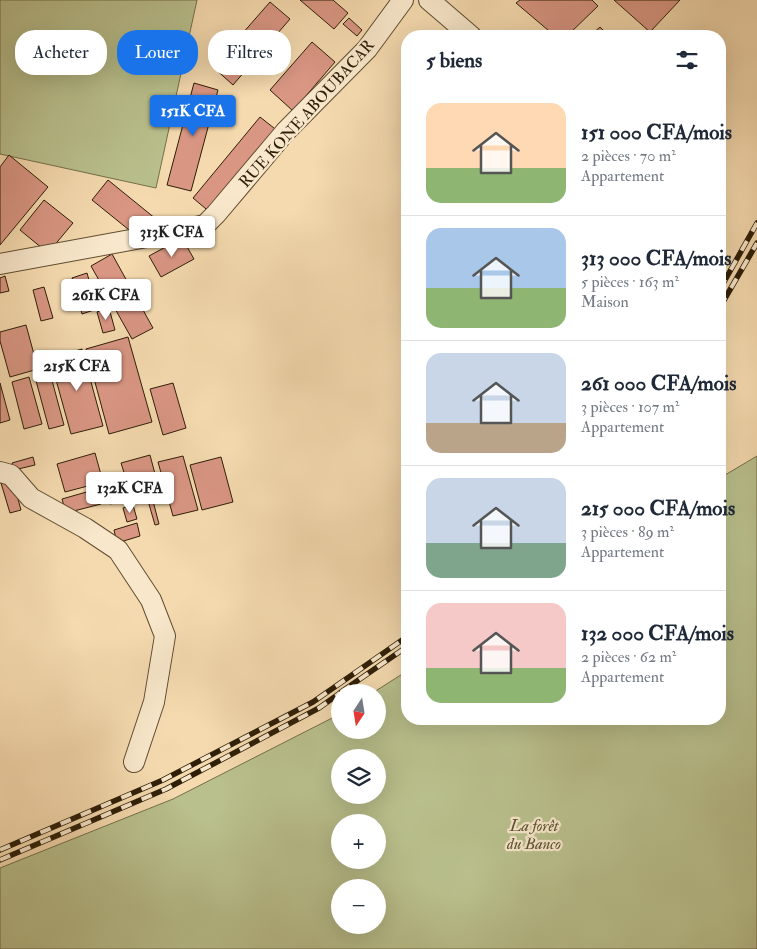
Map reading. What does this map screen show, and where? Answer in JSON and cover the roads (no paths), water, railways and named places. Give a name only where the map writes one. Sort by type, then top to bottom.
[{"type":"street","name":"RUE KONE ABOUBACAR","points":[[0,264],[205,225],[286,131],[367,49],[403,0]]},
{"type":"street","points":[[429,0],[464,30]]},
{"type":"street","points":[[0,472],[11,475],[31,498],[85,528],[118,550],[151,600],[164,636],[154,702],[134,762]]},
{"type":"railway","points":[[726,278],[757,223]]},
{"type":"railway","points":[[726,297],[757,243]]},
{"type":"railway","points":[[0,850],[163,780],[313,702],[401,641]]},
{"type":"railway","points":[[353,684],[401,651]]},
{"type":"railway","points":[[0,860],[166,789],[319,708],[331,699]]},
{"type":"park label","name":"La forêt du Banco","points":[[534,834]]}]
